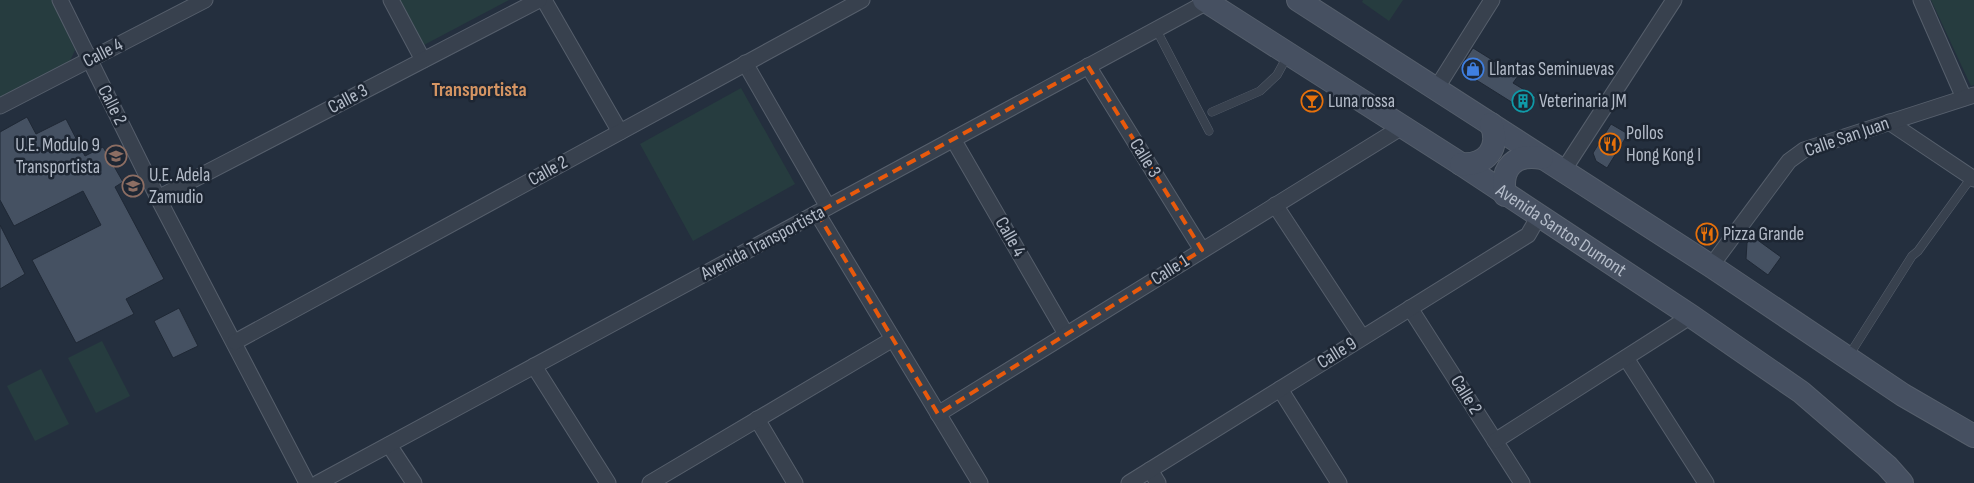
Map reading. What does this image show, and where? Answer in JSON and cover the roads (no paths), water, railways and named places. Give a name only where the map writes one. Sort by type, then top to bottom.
[{"type":"main road","name":"Avenida Santos Dumont","points":[[1206,1],[1461,164],[1691,316],[1801,392],[1887,466],[1902,483]]},
{"type":"main road","points":[[1310,3],[1542,158],[1711,266],[1902,395],[1974,436]]},
{"type":"main road","points":[[1461,164],[1477,164],[1490,154],[1495,139],[1491,124]]},
{"type":"main road","points":[[1505,194],[1503,182],[1507,169],[1517,160],[1529,156],[1542,158]]},
{"type":"street","name":"Calle 2","points":[[60,0],[158,198],[235,342],[306,483]]},
{"type":"street","name":"Calle 4","points":[[0,106],[205,0]]},
{"type":"street","points":[[391,0],[423,60]]},
{"type":"street","name":"Calle 3","points":[[158,198],[538,0]]},
{"type":"street","points":[[544,0],[620,132]]},
{"type":"street","name":"Calle 2","points":[[235,342],[862,0]]},
{"type":"street","points":[[1436,88],[1492,0]]},
{"type":"street","points":[[1563,171],[1674,0]]},
{"type":"street","points":[[1921,0],[1969,97]]},
{"type":"street","name":"Avenida Transportista","points":[[318,483],[1088,66],[1157,31],[1206,1]]},
{"type":"street","points":[[745,64],[893,339],[980,483]]},
{"type":"street","name":"Calle 3","points":[[1088,66],[1202,250]]},
{"type":"street","name":"Calle San Juan","points":[[1711,266],[1789,161],[1804,150],[1969,97]]},
{"type":"street","points":[[1889,122],[1973,179]]},
{"type":"street","name":"Calle 1","points":[[938,414],[1402,127]]},
{"type":"street","name":"Calle 4","points":[[953,139],[1066,334]]},
{"type":"street","points":[[1275,205],[1362,337]]},
{"type":"street","name":"Calle 9","points":[[1128,483],[1528,235],[1539,216]]},
{"type":"street","name":"Calle 2","points":[[1410,308],[1522,483]]},
{"type":"street","points":[[1495,441],[1691,316]]},
{"type":"street","points":[[650,483],[893,339]]},
{"type":"street","points":[[1626,358],[1706,483]]},
{"type":"street","points":[[534,366],[608,483]]},
{"type":"street","points":[[1280,389],[1339,483]]},
{"type":"street","points":[[757,419],[796,483]]},
{"type":"street","points":[[389,444],[414,483]]},
{"type":"street","points":[[1150,470],[1158,483]]},
{"type":"lane","points":[[1157,31],[1209,132]]},
{"type":"lane","points":[[1212,112],[1260,91],[1277,76],[1289,53]]},
{"type":"lane","points":[[1847,358],[1912,256],[1918,251],[1973,179]]},
{"type":"place","name":"Llantas Seminuevas","points":[[1473,69]]},
{"type":"place","name":"Luna rossa","points":[[1312,101]]},
{"type":"place","name":"Veterinaria JM","points":[[1523,101]]},
{"type":"place","name":"Pollos Hong Kong I","points":[[1610,144]]},
{"type":"place","name":"U.E. Modulo 9 Transportista","points":[[116,156]]},
{"type":"place","name":"U.E. Adela Zamudio","points":[[133,186]]},
{"type":"place","name":"Pizza Grande","points":[[1707,234]]},
{"type":"district","name":"Transportista","points":[[479,90]]}]
